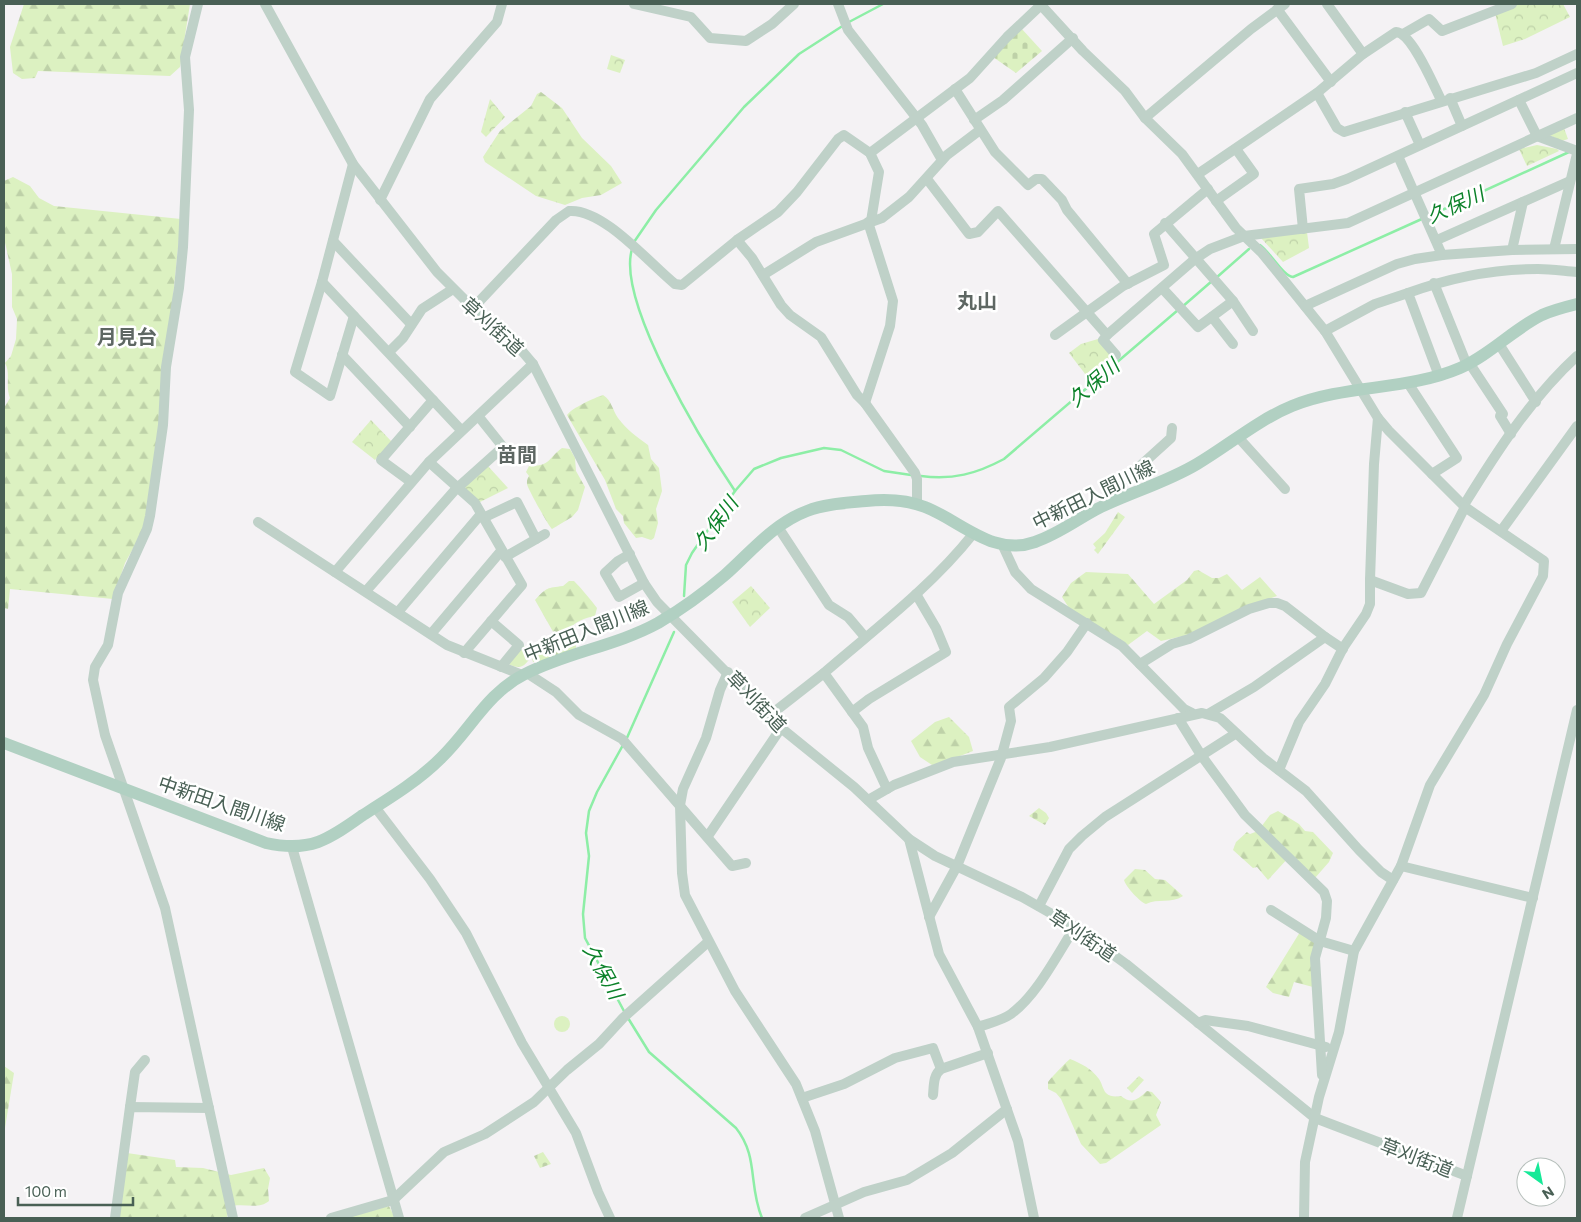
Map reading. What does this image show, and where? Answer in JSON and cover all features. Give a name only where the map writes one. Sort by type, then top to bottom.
[{"type":"main road","name":"中新田入間川線","points":[[4,743],[266,842],[292,847],[323,840],[403,789],[437,762],[491,698],[525,674],[621,640],[672,614],[712,586],[778,527],[795,516],[819,507],[872,500],[917,505],[947,518],[972,534],[1002,544],[1031,544],[1103,506],[1191,468],[1266,418],[1294,405],[1324,396],[1363,391],[1439,376],[1468,364],[1542,316],[1577,304]]},
{"type":"street","points":[[198,4],[185,57],[189,110],[183,247],[179,288],[166,366],[163,425],[150,516],[147,529],[118,593],[108,645],[93,674],[103,726],[165,908],[233,1218]]},
{"type":"street","name":"草刈街道","points":[[265,4],[353,164],[453,289],[473,308],[512,338],[533,364],[644,583],[657,602],[672,614],[781,728],[868,800],[909,839],[935,856],[1039,906],[1074,927],[1126,964],[1315,1118],[1466,1176]]},
{"type":"street","points":[[380,200],[430,99],[497,22],[502,4]]},
{"type":"street","points":[[634,4],[691,17],[710,38],[746,41],[772,24],[794,4]]},
{"type":"street","points":[[838,4],[846,26],[918,119],[942,160]]},
{"type":"street","points":[[870,153],[918,119],[981,68],[1007,37],[1041,4],[1124,92],[1145,118],[1182,154],[1244,236],[1262,252],[1325,331],[1378,418],[1465,506],[1542,559],[1545,568],[1543,576],[1507,644],[1484,695],[1430,785],[1401,866],[1354,951],[1334,1051],[1324,1079],[1304,1176],[1304,1218]]},
{"type":"street","points":[[1327,4],[1364,54]]},
{"type":"street","points":[[1403,34],[1429,19],[1442,31],[1512,4]]},
{"type":"street","points":[[1145,118],[1251,29],[1281,7],[1331,82]]},
{"type":"street","points":[[1198,174],[1317,93],[1364,54],[1396,32],[1403,34],[1416,51],[1462,126]]},
{"type":"street","points":[[974,120],[1003,100],[1073,38]]},
{"type":"street","points":[[1317,93],[1340,132],[1536,73],[1577,54]]},
{"type":"street","points":[[1304,229],[1299,189],[1333,184],[1577,73]]},
{"type":"street","points":[[955,89],[995,152],[1028,185],[1036,179],[1042,179],[1128,284]]},
{"type":"street","points":[[1519,100],[1537,136],[1575,151],[1554,248]]},
{"type":"street","points":[[1405,112],[1420,145]]},
{"type":"street","points":[[1116,355],[1102,340],[1195,259],[1210,249],[1244,236],[1348,222],[1577,118]]},
{"type":"street","points":[[763,275],[816,242],[882,218],[909,198],[942,160],[980,130]]},
{"type":"street","points":[[473,308],[556,220],[569,210],[586,212],[633,245],[675,284],[682,284],[786,204],[838,139],[844,135],[870,153],[880,176],[869,222],[893,301],[890,326],[866,403]]},
{"type":"street","points":[[1216,201],[1254,174],[1236,149]]},
{"type":"street","points":[[1398,156],[1437,240],[1442,255]]},
{"type":"street","points":[[353,164],[322,282],[295,372],[330,396],[354,316]]},
{"type":"street","points":[[927,179],[969,234],[978,232],[998,211],[1107,335]]},
{"type":"street","points":[[1437,240],[1570,181]]},
{"type":"street","points":[[1055,335],[1128,284],[1164,265],[1164,260],[1154,234],[1208,189]]},
{"type":"street","points":[[1512,250],[1523,202]]},
{"type":"street","points":[[1165,223],[1233,301],[1253,331]]},
{"type":"street","points":[[737,240],[763,275],[785,310],[821,337],[857,395],[866,403],[915,473],[918,479],[917,505]]},
{"type":"street","points":[[333,241],[411,324]]},
{"type":"street","points":[[1305,306],[1397,264],[1442,255],[1554,248],[1577,249]]},
{"type":"street","points":[[1325,331],[1375,304],[1434,283],[1482,273],[1538,269],[1577,272]]},
{"type":"street","points":[[322,282],[461,430]]},
{"type":"street","points":[[1434,283],[1468,364],[1503,414],[1500,416],[1511,434]]},
{"type":"street","points":[[1162,288],[1198,327],[1233,301]]},
{"type":"street","points":[[389,352],[429,303],[453,289]]},
{"type":"street","points":[[1408,293],[1439,376]]},
{"type":"street","points":[[1212,317],[1233,344]]},
{"type":"street","points":[[1499,344],[1536,402]]},
{"type":"street","points":[[342,355],[410,427]]},
{"type":"street","points":[[1370,580],[1408,594],[1421,593],[1465,506],[1495,455],[1536,402],[1577,356]]},
{"type":"street","points":[[335,572],[429,462],[533,364]]},
{"type":"street","points":[[1408,383],[1457,458],[1432,474]]},
{"type":"street","points":[[411,482],[381,460],[433,400]]},
{"type":"street","points":[[366,591],[458,487],[503,447],[478,417]]},
{"type":"street","points":[[1279,770],[1299,722],[1325,684],[1370,604],[1374,464],[1378,418]]},
{"type":"street","points":[[1103,506],[1108,495],[1171,438],[1172,428]]},
{"type":"street","points":[[1501,530],[1577,428]]},
{"type":"street","points":[[1238,437],[1285,489]]},
{"type":"street","points":[[429,462],[475,503],[522,585],[464,653]]},
{"type":"street","points":[[398,612],[482,516],[517,502],[540,536],[503,554],[431,634]]},
{"type":"street","points":[[258,522],[431,634],[464,653],[525,674],[556,692],[579,715],[626,743],[641,763],[708,836],[732,866],[746,863]]},
{"type":"street","points":[[778,527],[829,605],[848,617],[865,637]]},
{"type":"street","points":[[769,716],[824,673],[916,594],[955,557],[972,534]]},
{"type":"street","points":[[1002,544],[1015,572],[1031,589],[1122,646],[1184,708],[1192,713]]},
{"type":"street","points":[[630,554],[618,561],[606,573],[618,597],[644,583]]},
{"type":"street","points":[[852,712],[869,699],[946,652],[936,628],[916,594]]},
{"type":"street","points":[[1140,664],[1172,644],[1189,639],[1249,609],[1269,603],[1285,606],[1343,649]]},
{"type":"street","points":[[491,622],[519,645],[501,666]]},
{"type":"street","points":[[929,917],[957,866],[1002,754],[1011,721],[1009,707],[1044,678],[1067,652],[1087,623]]},
{"type":"street","points":[[1208,714],[1254,687],[1325,637]]},
{"type":"street","points":[[728,672],[720,690],[711,726],[683,789],[680,805],[682,873],[685,895],[708,942],[752,1019],[791,1074],[815,1131],[839,1218]]},
{"type":"street","points":[[824,673],[863,727],[868,748],[887,789]]},
{"type":"street","points":[[1457,1218],[1577,710]]},
{"type":"street","points":[[868,800],[887,789],[953,762],[1050,747],[1178,718],[1192,713],[1208,714],[1220,718],[1235,734],[1311,795],[1359,850],[1381,872],[1393,880]]},
{"type":"street","points":[[1178,718],[1201,755],[1245,815],[1324,892],[1327,902],[1326,918],[1315,958],[1324,1079]]},
{"type":"street","points":[[708,836],[781,728]]},
{"type":"street","points":[[1039,906],[1074,843],[1105,817],[1235,734]]},
{"type":"street","points":[[375,807],[430,879],[466,933],[507,1015],[576,1133],[610,1218]]},
{"type":"street","points":[[909,839],[938,954],[978,1027],[1018,1142],[1034,1218]]},
{"type":"street","points":[[292,847],[399,1218]]},
{"type":"street","points":[[1401,866],[1532,898]]},
{"type":"street","points":[[1271,910],[1320,941],[1354,951]]},
{"type":"street","points":[[978,1027],[1002,1019],[1019,1006],[1040,982],[1074,927]]},
{"type":"street","points":[[331,1218],[393,1200],[444,1152],[484,1134],[534,1102],[568,1070],[600,1044],[627,1015],[708,942]]},
{"type":"street","points":[[1198,1023],[1205,1020],[1248,1026],[1334,1051]]},
{"type":"street","points":[[802,1098],[844,1084],[896,1058],[934,1048],[941,1069]]},
{"type":"street","points":[[933,1095],[937,1072],[988,1053]]},
{"type":"street","points":[[115,1218],[135,1072],[145,1060]]},
{"type":"street","points":[[130,1108],[209,1108]]},
{"type":"street","points":[[805,1218],[835,1203],[864,1192],[907,1180],[952,1153],[1007,1109]]},
{"type":"green space","points":[[24,4],[190,4],[180,67],[170,76],[38,71],[35,78],[22,79],[13,73],[10,47]]},
{"type":"green space","points":[[1518,4],[1563,4],[1570,17],[1525,39],[1503,46],[1495,13]]},
{"type":"green space","points":[[1021,28],[1042,51],[1016,73],[993,57]]},
{"type":"green space","points":[[611,55],[625,60],[620,73],[607,69]]},
{"type":"green space","points":[[541,92],[562,108],[582,138],[611,166],[622,183],[601,195],[582,198],[565,205],[536,196],[485,162],[483,157],[500,131],[531,106],[537,94]]},
{"type":"green space","points":[[490,99],[505,117],[486,137],[481,132]]},
{"type":"green space","points":[[1564,128],[1568,139],[1562,141],[1549,135]]},
{"type":"green space","points":[[1537,145],[1559,151],[1527,166],[1519,149]]},
{"type":"green space","points":[[13,177],[30,186],[39,198],[54,206],[181,219],[160,424],[145,527],[125,563],[113,599],[10,589],[8,609],[4,608],[4,408],[10,398],[8,371],[5,363],[11,356],[16,339],[17,319],[12,307],[12,274],[4,238],[4,181]]},
{"type":"green space","points":[[1307,232],[1309,248],[1283,262],[1261,238]]},
{"type":"green space","points":[[1098,339],[1114,358],[1089,379],[1069,353],[1081,344]]},
{"type":"green space","points":[[603,395],[621,422],[648,445],[651,459],[659,468],[662,491],[656,509],[658,523],[654,538],[651,540],[642,537],[636,538],[624,523],[623,516],[616,509],[605,480],[567,415],[578,406]]},
{"type":"green space","points":[[371,420],[392,442],[375,460],[352,442]]},
{"type":"green space","points":[[562,448],[570,449],[575,458],[576,471],[585,487],[578,510],[572,517],[552,529],[528,487],[527,481],[529,476],[526,472],[529,466],[545,463]]},
{"type":"green space","points":[[487,465],[508,488],[478,503],[464,488]]},
{"type":"green space","points":[[1118,512],[1125,517],[1098,554],[1094,550],[1096,548],[1093,544],[1105,533]]},
{"type":"green space","points":[[1198,570],[1212,578],[1219,578],[1227,574],[1242,590],[1260,577],[1277,596],[1248,606],[1192,634],[1161,641],[1147,631],[1128,645],[1069,608],[1062,597],[1071,583],[1086,572],[1128,574],[1154,604],[1187,580],[1194,571]]},
{"type":"green space","points":[[569,581],[574,581],[597,608],[595,616],[580,620],[569,630],[576,640],[576,650],[533,662],[532,659],[549,646],[556,637],[535,600],[548,589],[563,586]]},
{"type":"green space","points":[[751,586],[770,608],[750,627],[732,602]]},
{"type":"green space","points":[[523,645],[533,654],[521,667],[510,665],[508,662]]},
{"type":"green space","points":[[949,717],[969,737],[973,751],[932,765],[920,757],[911,741],[935,722]]},
{"type":"green space","points":[[1039,808],[1049,818],[1045,825],[1029,816]]},
{"type":"green space","points":[[1278,811],[1299,824],[1305,831],[1313,832],[1333,853],[1329,862],[1315,878],[1290,856],[1268,880],[1257,867],[1253,868],[1233,850],[1236,842],[1247,832],[1250,834],[1258,831],[1270,815]]},
{"type":"green space","points":[[1135,869],[1145,870],[1155,879],[1165,880],[1183,896],[1174,900],[1143,903],[1130,890],[1124,880]]},
{"type":"green space","points":[[1300,932],[1315,941],[1313,987],[1294,982],[1289,997],[1273,993],[1266,987]]},
{"type":"green space","points":[[562,1016],[570,1024],[562,1032],[554,1024]]},
{"type":"green space","points":[[1070,1059],[1093,1072],[1105,1092],[1109,1095],[1135,1100],[1147,1091],[1152,1092],[1161,1102],[1156,1115],[1161,1125],[1106,1163],[1100,1164],[1081,1144],[1061,1099],[1056,1093],[1048,1089],[1048,1082]]},
{"type":"green space","points":[[4,1066],[14,1073],[4,1134]]},
{"type":"green space","points":[[1139,1076],[1144,1080],[1132,1093],[1127,1088]]},
{"type":"green space","points":[[543,1152],[551,1164],[540,1168],[534,1156]]},
{"type":"green space","points":[[127,1153],[175,1160],[176,1167],[203,1168],[231,1175],[264,1168],[270,1178],[268,1189],[269,1201],[254,1206],[238,1205],[227,1208],[227,1218],[118,1218]]},
{"type":"green space","points":[[389,1206],[395,1218],[345,1218]]},
{"type":"waterway","points":[[849,22],[883,4]]},
{"type":"waterway","points":[[634,242],[656,210],[744,107],[799,54],[844,25]]},
{"type":"waterway","name":"久保川","points":[[1429,216],[1569,152]]},
{"type":"waterway","name":"久保川","points":[[1260,245],[1285,273],[1293,277],[1424,218]]},
{"type":"waterway","points":[[632,249],[631,273],[637,303],[649,337],[685,408],[735,491]]},
{"type":"waterway","name":"久保川","points":[[1216,278],[1249,249]]},
{"type":"waterway","name":"久保川","points":[[1182,307],[1212,281]]},
{"type":"waterway","name":"久保川","points":[[921,476],[944,477],[964,475],[984,469],[1004,459],[1178,310]]},
{"type":"waterway","name":"久保川","points":[[684,596],[686,565],[692,553],[735,491],[754,469],[781,458],[824,448],[841,450],[884,471],[911,475]]},
{"type":"waterway","name":"久保川","points":[[626,740],[674,632]]},
{"type":"waterway","name":"久保川","points":[[623,745],[597,792],[589,811],[586,833],[589,856],[583,914],[585,938],[625,1013]]},
{"type":"waterway","name":"久保川","points":[[628,1018],[649,1052],[736,1128],[748,1150],[755,1194],[762,1218]]},
{"type":"district","name":"丸山","points":[[977,300]]},
{"type":"district","name":"月見台","points":[[127,336]]},
{"type":"district","name":"苗間","points":[[517,454]]}]
